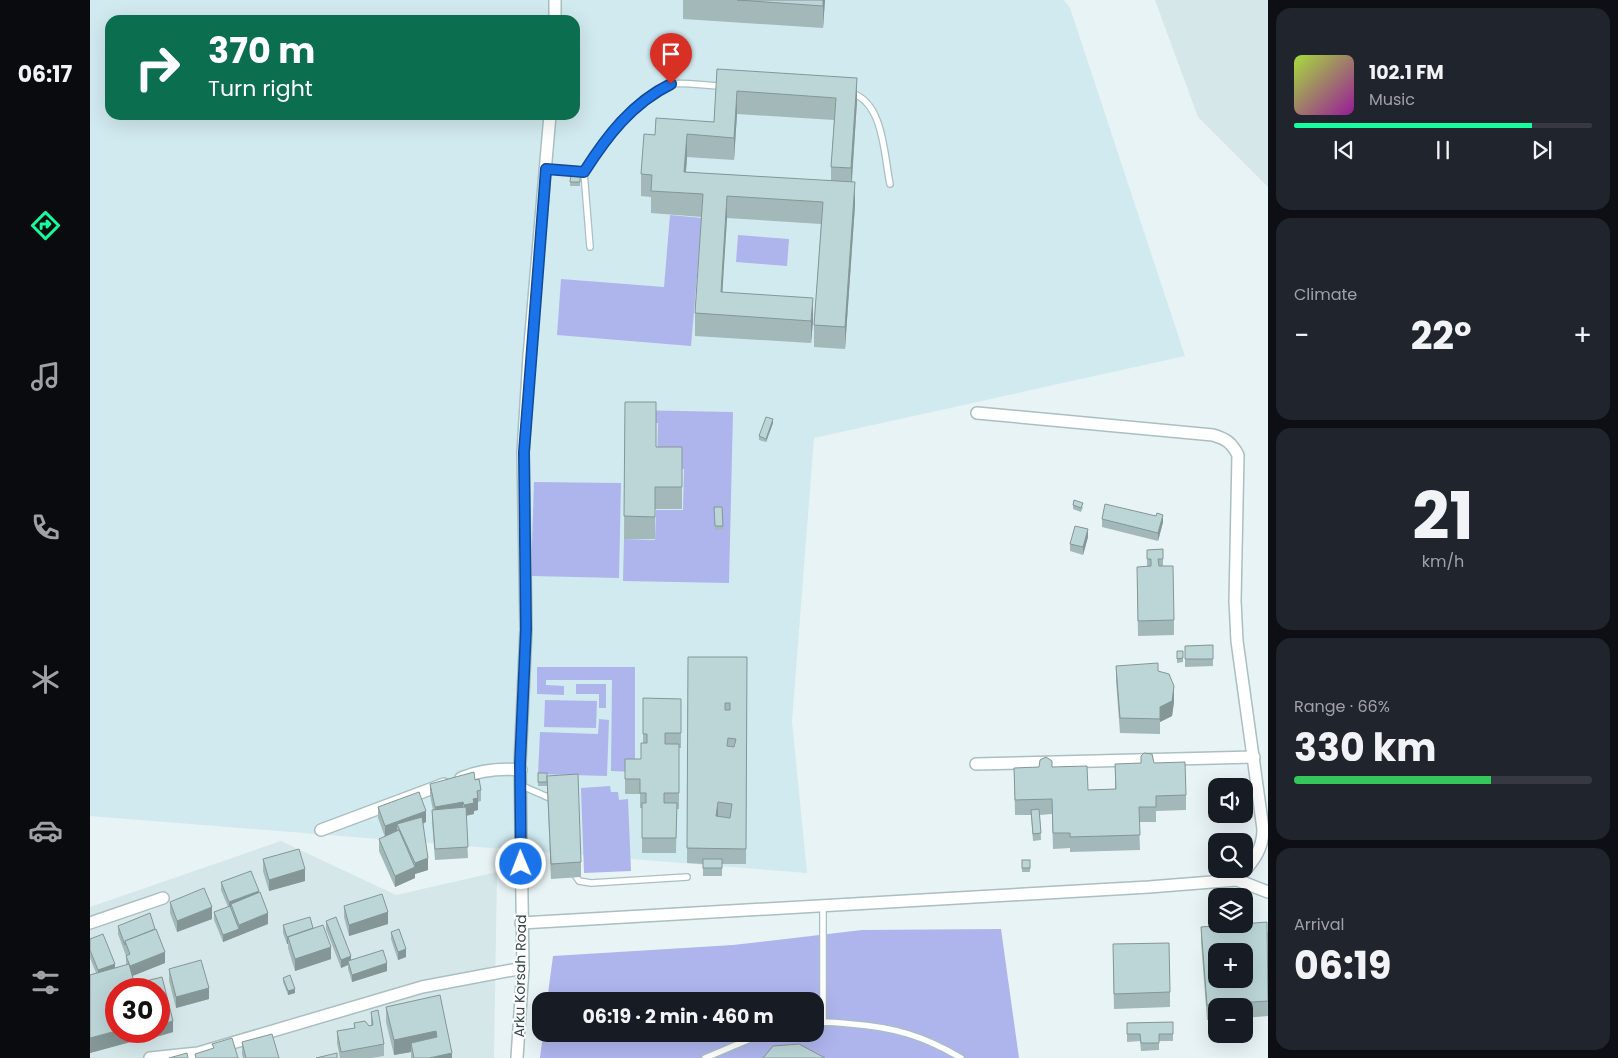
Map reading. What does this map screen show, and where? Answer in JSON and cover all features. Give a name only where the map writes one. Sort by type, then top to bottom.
[{"type":"street","points":[[555,0],[555,15]]},
{"type":"street","name":"Arku Korsah Road","points":[[517,1058],[521,1030],[523,968],[520,785],[526,629],[524,452],[550,120]]},
{"type":"street","points":[[977,413],[1213,435],[1226,439],[1232,444],[1238,455],[1235,601],[1237,641],[1254,757],[1263,842],[1259,854],[1237,880]]},
{"type":"street","points":[[976,764],[1254,757]]},
{"type":"street","points":[[321,830],[475,772],[501,768],[521,770]]},
{"type":"street","points":[[522,923],[1149,887],[1237,880],[1268,892]]},
{"type":"street","points":[[90,923],[163,898]]},
{"type":"street","points":[[150,1058],[198,1053],[422,987],[523,968]]},
{"type":"lane","points":[[590,247],[584,172],[627,115],[651,94],[671,84],[729,87]]},
{"type":"lane","points":[[846,91],[859,95],[876,118],[890,184]]},
{"type":"lane","points":[[546,169],[584,172]]},
{"type":"lane","points":[[520,785],[539,791],[557,802]]},
{"type":"lane","points":[[571,861],[572,869],[579,881],[591,883],[687,877]]},
{"type":"lane","points":[[823,905],[823,992]]},
{"type":"lane","points":[[824,1022],[902,1030],[942,1047],[961,1058]]},
{"type":"lane","points":[[705,1058],[743,1042]]},
{"type":"shaded area","points":[[90,0],[1064,0],[1070,8],[1185,356],[814,438],[792,721],[807,873],[90,816]]},
{"type":"shaded area","points":[[1155,0],[1268,0],[1268,187],[1198,117]]},
{"type":"shaded area","points":[[670,215],[702,218],[691,346],[557,335],[561,279],[664,287]]},
{"type":"shaded area","points":[[738,235],[789,239],[787,266],[736,262]]},
{"type":"shaded area","points":[[628,410],[733,412],[729,583],[623,581],[624,539],[655,540],[656,510],[683,510],[684,469],[657,468],[658,423],[627,422]]},
{"type":"shaded area","points":[[534,482],[621,483],[619,578],[531,576]]},
{"type":"shaded area","points":[[537,667],[635,667],[635,772],[611,771],[612,680],[546,680],[546,685],[564,686],[564,695],[537,694]]},
{"type":"shaded area","points":[[576,684],[606,684],[606,708],[599,708],[599,694],[576,694]]},
{"type":"shaded area","points":[[545,700],[597,701],[596,728],[544,727]]},
{"type":"shaded area","points":[[599,719],[609,720],[607,776],[538,774],[540,732],[598,734]]},
{"type":"shaded area","points":[[610,786],[611,792],[618,792],[619,800],[628,799],[631,871],[584,873],[581,788]]},
{"type":"shaded area","points":[[281,841],[396,895],[497,872],[494,1058],[90,1058],[90,907]]},
{"type":"shaded area","points":[[1001,929],[1019,1058],[540,1058],[542,1042],[824,1042],[824,992],[548,992],[553,956],[733,945],[862,930]]},
{"type":"building","points":[[737,0],[823,0],[823,6]]},
{"type":"building","points":[[717,69],[857,78],[851,168],[831,167],[836,98],[737,91],[734,138],[687,134],[684,172],[855,182],[845,327],[814,325],[823,202],[727,196],[721,292],[813,298],[811,321],[695,313],[703,194],[651,191],[652,175],[641,174],[644,134],[655,135],[656,118],[714,122]]},
{"type":"building","points":[[571,173],[580,173],[580,182],[570,182]]},
{"type":"building","points":[[625,402],[656,402],[656,447],[682,447],[682,487],[655,487],[655,517],[624,516]]},
{"type":"building","points":[[766,417],[773,419],[766,439],[759,436]]},
{"type":"building","points":[[1074,500],[1083,503],[1081,508],[1073,505]]},
{"type":"building","points":[[1105,504],[1156,516],[1157,513],[1163,515],[1158,533],[1102,519]]},
{"type":"building","points":[[714,507],[722,507],[723,526],[715,526]]},
{"type":"building","points":[[1075,526],[1088,529],[1083,547],[1070,544]]},
{"type":"building","points":[[1163,549],[1163,559],[1158,559],[1159,566],[1173,566],[1174,620],[1138,621],[1137,567],[1151,566],[1151,559],[1147,559],[1147,550]]},
{"type":"building","points":[[1213,645],[1213,659],[1185,659],[1185,646]]},
{"type":"building","points":[[1177,651],[1183,651],[1183,658],[1177,659]]},
{"type":"building","points":[[688,657],[747,657],[746,849],[687,848]],"holes":[[[725,703],[730,703],[730,710],[725,710]],[[728,738],[736,739],[734,747],[727,746]],[[718,802],[732,804],[730,818],[716,816]]]},
{"type":"building","points":[[1158,663],[1158,671],[1169,674],[1174,686],[1172,701],[1160,707],[1160,719],[1120,718],[1116,666]]},
{"type":"building","points":[[643,698],[681,699],[681,733],[665,733],[665,744],[679,744],[679,793],[664,793],[664,803],[677,803],[676,838],[642,838],[642,803],[646,803],[646,793],[640,793],[640,779],[625,779],[625,759],[641,759],[641,743],[647,743],[647,734],[643,734]]},
{"type":"building","points":[[1144,753],[1152,754],[1154,763],[1185,762],[1186,795],[1156,796],[1156,807],[1139,807],[1140,835],[1070,837],[1070,833],[1053,833],[1052,799],[1015,800],[1014,768],[1039,767],[1040,760],[1046,757],[1052,761],[1052,767],[1087,766],[1088,790],[1116,789],[1115,764],[1141,763],[1141,756]]},
{"type":"building","points":[[474,772],[475,780],[479,779],[481,790],[477,791],[478,798],[473,799],[474,803],[464,805],[463,802],[435,807],[430,784]]},
{"type":"building","points":[[538,773],[547,773],[547,782],[538,782]]},
{"type":"building","points":[[578,774],[581,862],[551,864],[547,776]]},
{"type":"building","points":[[419,792],[426,811],[385,826],[378,807]]},
{"type":"building","points":[[466,807],[468,847],[435,849],[432,810]]},
{"type":"building","points":[[1039,809],[1041,833],[1033,834],[1031,810]]},
{"type":"building","points":[[422,817],[428,858],[415,863],[397,824]]},
{"type":"building","points":[[399,830],[415,867],[395,876],[379,839]]},
{"type":"building","points":[[299,849],[305,869],[269,880],[263,859]]},
{"type":"building","points":[[703,859],[722,859],[722,868],[703,868]]},
{"type":"building","points":[[1022,860],[1030,860],[1030,868],[1022,868]]},
{"type":"building","points":[[251,871],[259,891],[229,902],[221,882]]},
{"type":"building","points":[[204,888],[212,907],[177,921],[170,902]]},
{"type":"building","points":[[260,892],[268,913],[239,925],[231,904]]},
{"type":"building","points":[[382,894],[388,912],[349,925],[344,906]]},
{"type":"building","points":[[230,906],[239,929],[223,935],[214,912]]},
{"type":"building","points":[[150,913],[155,929],[125,941],[125,945],[118,926]]},
{"type":"building","points":[[310,917],[313,928],[287,937],[283,925]]},
{"type":"building","points":[[336,917],[351,956],[341,960],[326,921]]},
{"type":"building","points":[[1267,922],[1268,1001],[1253,1002],[1253,998],[1208,998],[1207,1005],[1201,927],[1208,926],[1208,933],[1253,933],[1253,923]]},
{"type":"building","points":[[323,925],[331,947],[295,959],[288,937]]},
{"type":"building","points":[[156,929],[165,952],[130,966],[126,956],[130,954],[125,941]]},
{"type":"building","points":[[399,929],[406,949],[398,952],[391,932]]},
{"type":"building","points":[[103,934],[115,964],[98,970],[90,950],[90,939]]},
{"type":"building","points":[[1169,943],[1170,992],[1114,994],[1113,944]]},
{"type":"building","points":[[383,950],[387,963],[352,975],[348,961]]},
{"type":"building","points":[[201,960],[209,988],[176,997],[169,969]]},
{"type":"building","points":[[129,964],[133,978],[105,978],[105,1034],[90,1038],[90,975]]},
{"type":"building","points":[[290,975],[295,989],[288,991],[283,978]]},
{"type":"building","points":[[440,995],[452,1053],[429,1058],[414,1058],[411,1043],[437,1037],[436,1031],[394,1040],[386,1007]]},
{"type":"building","points":[[170,1009],[173,1021],[170,1022]]},
{"type":"building","points":[[378,1010],[384,1044],[341,1052],[337,1031],[355,1028],[354,1023],[365,1021],[369,1026],[373,1025],[371,1012]]},
{"type":"building","points":[[1173,1022],[1173,1034],[1159,1034],[1159,1043],[1141,1043],[1140,1034],[1127,1034],[1127,1023]]},
{"type":"building","points":[[272,1034],[279,1058],[246,1058],[242,1042]]},
{"type":"building","points":[[232,1038],[238,1058],[196,1058],[195,1054],[214,1048],[212,1044]]},
{"type":"building","points":[[799,1044],[825,1058],[763,1058],[773,1046]]},
{"type":"building","points":[[187,1053],[188,1058],[169,1058]]},
{"type":"building","points":[[337,1053],[337,1058],[316,1058]]},
{"type":"route","points":[[521,864],[520,764],[526,629],[524,452],[529,356],[546,169],[584,172],[627,115],[651,94],[671,84]]}]
